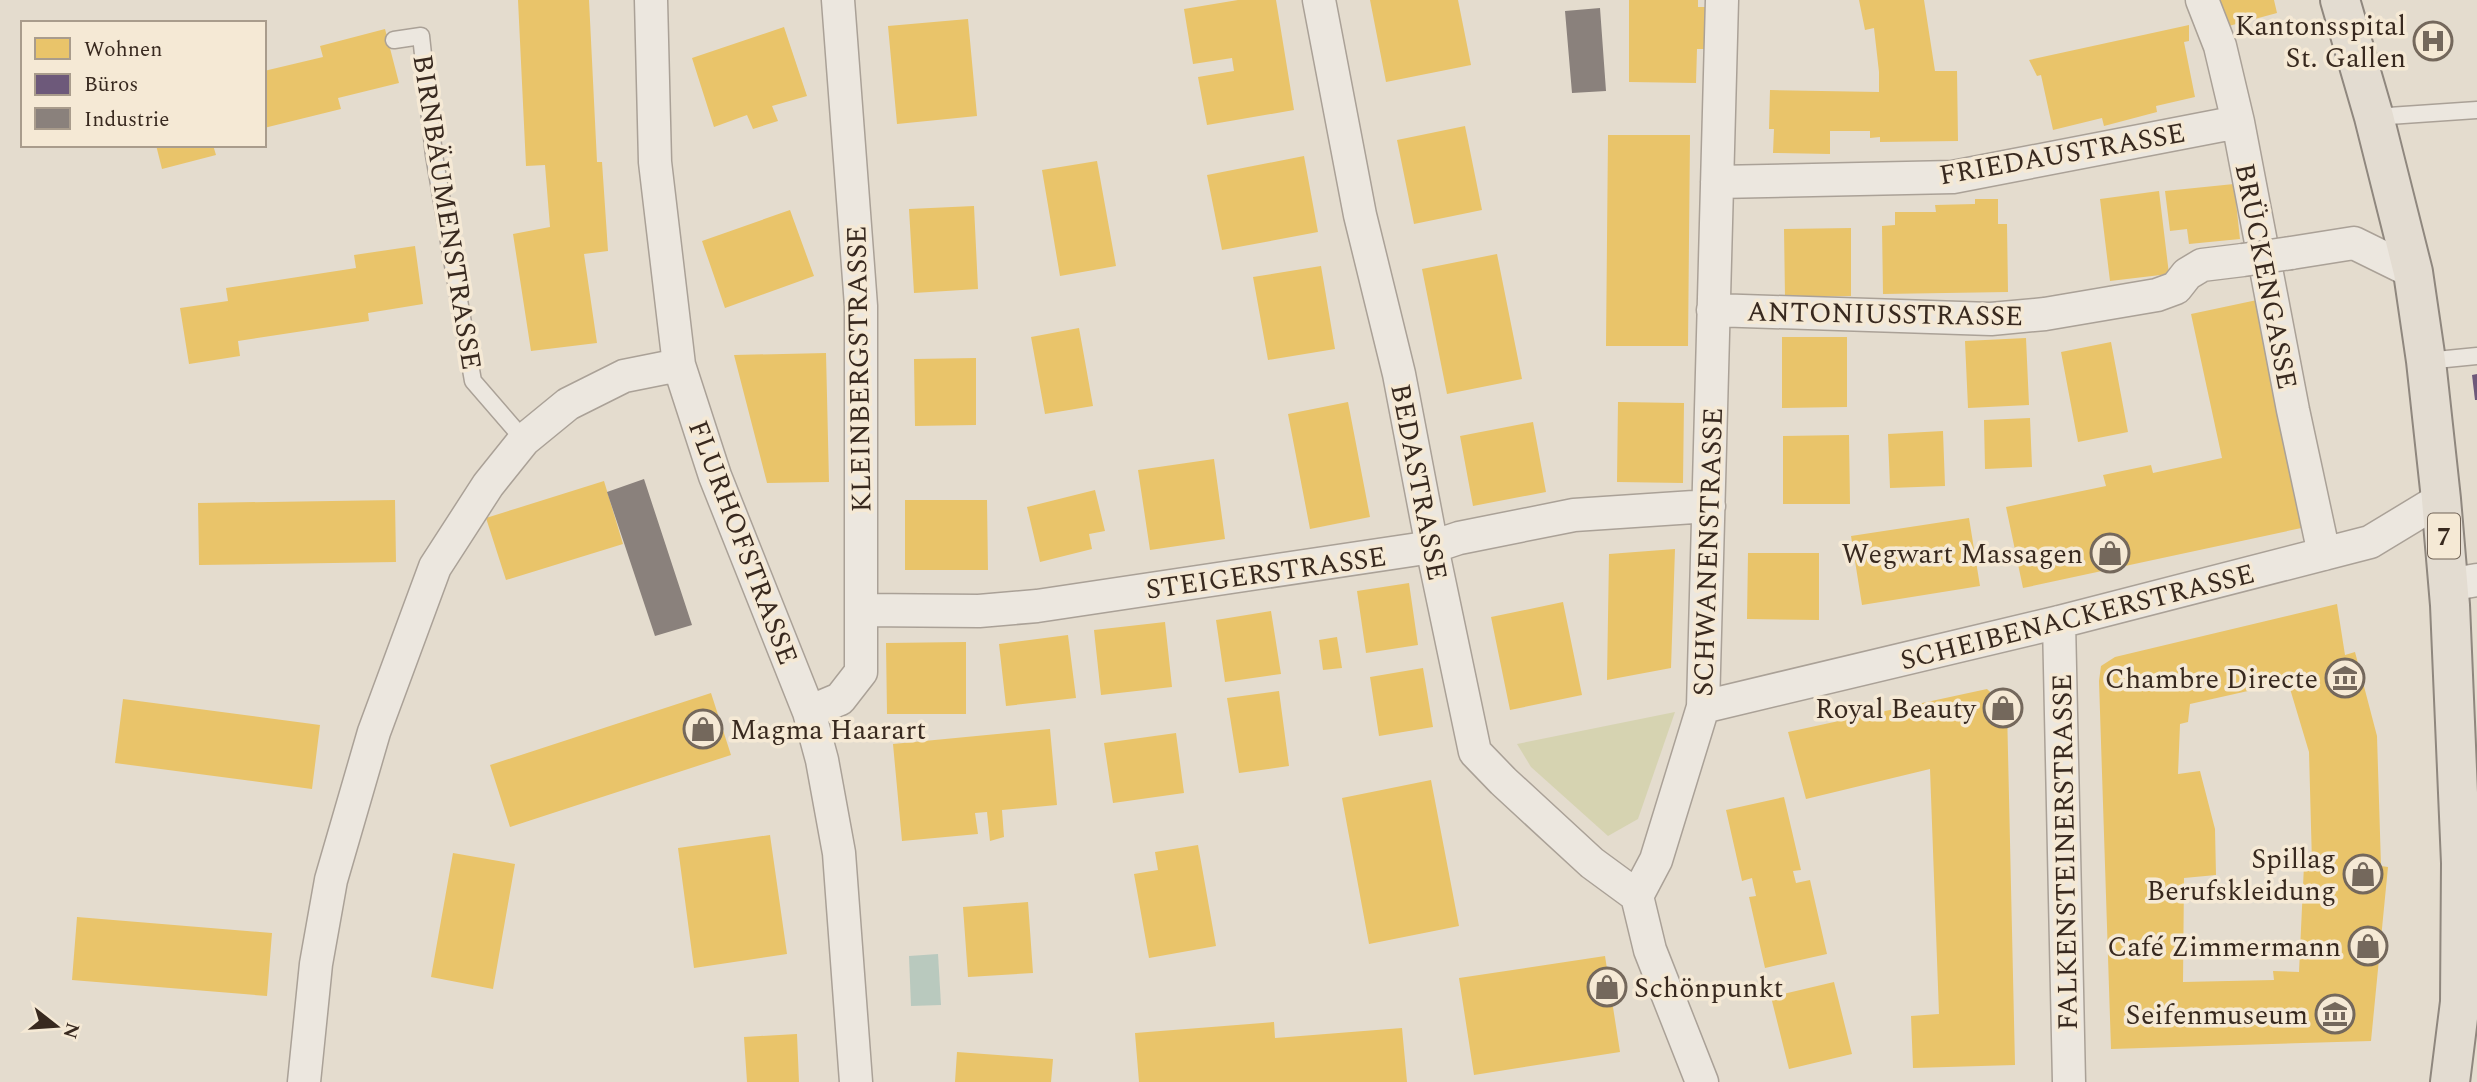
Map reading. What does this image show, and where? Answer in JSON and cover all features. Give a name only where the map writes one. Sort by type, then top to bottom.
[{"type":"main road","name":"7","points":[[2340,0],[2374,117],[2413,272],[2441,499],[2462,583],[2468,775],[2461,863],[2460,1002],[2450,1082]]},
{"type":"street","name":"FLURHOFSTRASSE","points":[[651,0],[654,162],[679,365],[715,476],[809,712],[822,760],[839,853],[856,1082]]},
{"type":"street","name":"KLEINBERGSTRASSE","points":[[809,712],[840,699],[861,672],[861,306],[838,0]]},
{"type":"street","name":"BEDASTRASSE","points":[[1319,0],[1360,215],[1399,374],[1475,752],[1592,863],[1637,896]]},
{"type":"street","name":"SCHWANENSTRASSE","points":[[1637,896],[1656,860],[1703,707],[1722,0]]},
{"type":"street","name":"BRÜCKENGASSE","points":[[2202,0],[2220,46],[2238,122],[2293,410],[2324,554]]},
{"type":"street","name":"FRIEDAUSTRASSE","points":[[1717,182],[1953,177],[2238,122]]},
{"type":"street","name":"ANTONIUSSTRASSE","points":[[1713,310],[1991,320],[2045,314],[2157,295],[2176,288],[2188,274],[2202,265],[2354,243],[2413,272]]},
{"type":"street","points":[[304,1082],[316,964],[331,880],[374,732],[435,567],[488,485],[524,440],[568,404],[624,376],[679,365]]},
{"type":"street","name":"SCHEIBENACKERSTRASSE","points":[[1703,707],[2059,622],[2370,542],[2441,499]]},
{"type":"street","name":"STEIGERSTRASSE","points":[[862,610],[979,611],[1037,606],[1432,547],[1459,538],[1574,515],[1709,506]]},
{"type":"street","name":"FALKENSTEINERSTRASSE","points":[[2059,622],[2069,1082]]},
{"type":"street","points":[[1637,896],[1650,950],[1702,1082]]},
{"type":"lane","name":"BIRNBÄUMENSTRASSE","points":[[394,40],[421,36],[434,155],[473,380],[524,440]]},
{"type":"lane","points":[[2374,117],[2477,110]]},
{"type":"lane","points":[[2426,361],[2477,356]]},
{"type":"shaded area","points":[[1675,712],[1638,819],[1608,836],[1531,767],[1517,744]]},
{"type":"shaded area","points":[[938,954],[941,1005],[911,1006],[909,956]]},
{"type":"building: Wohnen","points":[[518,0],[589,0],[597,162],[602,162],[608,251],[584,254],[597,343],[531,351],[513,234],[550,227],[545,165],[526,166]]},
{"type":"building: Wohnen","points":[[1238,0],[1276,0],[1294,110],[1207,125],[1198,77],[1234,71],[1232,58],[1193,64],[1184,9]]},
{"type":"building: Wohnen","points":[[1370,0],[1458,0],[1471,65],[1386,82]]},
{"type":"building: Wohnen","points":[[1629,0],[1698,0],[1698,7],[1711,7],[1711,49],[1697,49],[1696,83],[1629,82]]},
{"type":"building: Wohnen","points":[[1859,0],[1924,0],[1935,71],[1957,71],[1958,141],[1880,142],[1880,137],[1870,138],[1870,131],[1830,131],[1830,154],[1773,153],[1774,129],[1769,129],[1770,90],[1879,92],[1874,28],[1865,30]]},
{"type":"building: Wohnen","points":[[2217,0],[2274,0],[2277,13],[2225,27]]},
{"type":"building: Wohnen","points":[[968,19],[977,116],[897,124],[888,26]]},
{"type":"building: Wohnen","points":[[2189,25],[2189,41],[2184,42],[2195,97],[2156,106],[2157,112],[2104,126],[2102,118],[2053,130],[2041,75],[2037,76],[2029,60]]},
{"type":"building: Wohnen","points":[[784,27],[807,96],[772,106],[778,121],[753,129],[747,115],[714,127],[692,58]]},
{"type":"building: Wohnen","points":[[385,29],[399,83],[338,98],[341,109],[266,128],[266,71],[323,57],[320,46]]},
{"type":"building: Wohnen","points":[[1465,126],[1482,210],[1414,224],[1397,140]]},
{"type":"building: Wohnen","points":[[1608,135],[1690,135],[1688,346],[1606,346]]},
{"type":"building: Wohnen","points":[[156,147],[214,147],[216,155],[162,169]]},
{"type":"building: Wohnen","points":[[1304,156],[1318,232],[1222,250],[1207,175]]},
{"type":"building: Wohnen","points":[[1097,161],[1116,266],[1060,276],[1042,170]]},
{"type":"building: Wohnen","points":[[2234,184],[2240,239],[2189,244],[2187,229],[2170,231],[2165,191]]},
{"type":"building: Wohnen","points":[[2159,191],[2169,274],[2110,281],[2100,199]]},
{"type":"building: Wohnen","points":[[1975,199],[1998,199],[1998,224],[2007,224],[2008,292],[1883,294],[1882,226],[1895,225],[1895,212],[1936,212],[1935,205],[1975,204]]},
{"type":"building: Wohnen","points":[[974,206],[978,289],[914,293],[909,209]]},
{"type":"building: Wohnen","points":[[790,210],[814,276],[725,308],[702,241]]},
{"type":"building: Wohnen","points":[[1851,228],[1851,296],[1785,297],[1784,229]]},
{"type":"building: Wohnen","points":[[415,246],[423,304],[368,313],[369,321],[238,341],[240,356],[189,364],[180,308],[228,301],[226,288],[356,268],[354,255]]},
{"type":"building: Wohnen","points":[[1497,254],[1522,379],[1447,394],[1422,269]]},
{"type":"building: Wohnen","points":[[1321,266],[1335,349],[1268,360],[1253,277]]},
{"type":"building: Wohnen","points":[[2257,300],[2306,527],[2023,588],[2006,507],[2106,486],[2103,475],[2151,465],[2153,473],[2222,458],[2191,314]]},
{"type":"building: Wohnen","points":[[1079,328],[1093,406],[1045,414],[1031,337]]},
{"type":"building: Wohnen","points":[[1782,337],[1847,337],[1847,407],[1782,408]]},
{"type":"building: Wohnen","points":[[2026,338],[2029,405],[1968,408],[1965,341]]},
{"type":"building: Wohnen","points":[[2111,342],[2128,432],[2078,442],[2061,352]]},
{"type":"building: Wohnen","points":[[826,353],[829,482],[767,483],[734,355]]},
{"type":"building: Wohnen","points":[[976,358],[976,425],[915,426],[914,359]]},
{"type":"building: Wohnen","points":[[1348,402],[1370,517],[1310,529],[1288,414]]},
{"type":"building: Wohnen","points":[[1618,402],[1684,403],[1683,483],[1617,482]]},
{"type":"building: Wohnen","points":[[2030,418],[2032,467],[1985,469],[1984,420]]},
{"type":"building: Wohnen","points":[[1533,422],[1546,492],[1473,506],[1460,436]]},
{"type":"building: Wohnen","points":[[1943,431],[1945,486],[1890,488],[1888,434]]},
{"type":"building: Wohnen","points":[[1849,435],[1850,504],[1783,504],[1783,436]]},
{"type":"building: Wohnen","points":[[1214,459],[1225,539],[1150,550],[1138,470]]},
{"type":"building: Wohnen","points":[[604,481],[623,544],[506,580],[486,518]]},
{"type":"building: Wohnen","points":[[1095,490],[1105,531],[1089,534],[1092,549],[1040,562],[1027,507]]},
{"type":"building: Wohnen","points":[[395,500],[396,562],[199,565],[198,503]]},
{"type":"building: Wohnen","points":[[905,500],[987,500],[988,570],[905,570]]},
{"type":"building: Wohnen","points":[[1969,518],[1980,586],[1862,605],[1851,536]]},
{"type":"building: Wohnen","points":[[1675,549],[1671,668],[1607,680],[1609,554]]},
{"type":"building: Wohnen","points":[[1748,553],[1819,553],[1819,620],[1747,619]]},
{"type":"building: Wohnen","points":[[1409,583],[1418,645],[1366,653],[1357,591]]},
{"type":"building: Wohnen","points":[[1563,602],[1582,695],[1510,710],[1491,617]]},
{"type":"building: Wohnen","points":[[2337,604],[2345,655],[2355,652],[2377,736],[2381,866],[2388,867],[2371,1041],[2111,1049],[2099,681],[2101,666],[2115,657]],"holes":[[[2288,682],[2309,752],[2312,863],[2304,865],[2299,972],[2273,971],[2274,980],[2183,982],[2184,878],[2216,875],[2215,829],[2200,771],[2178,774],[2180,724],[2188,722],[2190,704]]]},
{"type":"building: Wohnen","points":[[1271,611],[1281,674],[1225,682],[1216,620]]},
{"type":"building: Wohnen","points":[[1165,622],[1172,687],[1101,695],[1094,630]]},
{"type":"building: Wohnen","points":[[1068,635],[1076,698],[1006,706],[999,644]]},
{"type":"building: Wohnen","points":[[1337,637],[1342,668],[1323,670],[1319,640]]},
{"type":"building: Wohnen","points":[[966,642],[966,714],[887,714],[886,643]]},
{"type":"building: Wohnen","points":[[1423,668],[1433,727],[1379,736],[1370,677]]},
{"type":"building: Wohnen","points":[[1987,689],[2007,708],[2015,1065],[1913,1068],[1911,1016],[1939,1014],[1930,769],[1806,799],[1788,732]]},
{"type":"building: Wohnen","points":[[1279,691],[1289,766],[1239,773],[1227,698]]},
{"type":"building: Wohnen","points":[[711,693],[731,755],[510,827],[490,765]]},
{"type":"building: Wohnen","points":[[123,699],[320,725],[312,789],[115,763]]},
{"type":"building: Wohnen","points":[[1050,729],[1057,805],[1002,810],[1004,837],[990,841],[987,812],[975,813],[978,834],[902,841],[893,744]]},
{"type":"building: Wohnen","points":[[1176,733],[1184,793],[1113,803],[1104,743]]},
{"type":"building: Wohnen","points":[[1431,780],[1459,926],[1369,944],[1342,798]]},
{"type":"building: Wohnen","points":[[1784,797],[1801,870],[1793,871],[1796,883],[1810,880],[1827,954],[1765,968],[1749,897],[1756,896],[1752,878],[1742,881],[1726,810]]},
{"type":"building: Wohnen","points":[[770,835],[787,954],[694,968],[678,848]]},
{"type":"building: Wohnen","points":[[1198,845],[1216,946],[1149,958],[1134,874],[1158,870],[1155,852]]},
{"type":"building: Wohnen","points":[[453,853],[515,864],[493,989],[431,977]]},
{"type":"building: Wohnen","points":[[1028,902],[1033,973],[968,977],[963,907]]},
{"type":"building: Wohnen","points":[[77,917],[272,933],[267,996],[72,980]]},
{"type":"building: Wohnen","points":[[1605,956],[1620,1052],[1474,1075],[1459,978]]},
{"type":"building: Wohnen","points":[[1834,982],[1852,1054],[1789,1069],[1771,997]]},
{"type":"building: Wohnen","points":[[1274,1022],[1275,1038],[1402,1028],[1407,1082],[1139,1082],[1135,1033]]},
{"type":"building: Wohnen","points":[[797,1034],[799,1082],[747,1082],[744,1037]]},
{"type":"building: Wohnen","points":[[957,1052],[1053,1059],[1051,1082],[955,1082]]},
{"type":"building: Büros","points":[[2477,374],[2477,400],[2475,400],[2472,375]]},
{"type":"building: Industrie","points":[[1600,8],[1606,91],[1572,93],[1565,11]]},
{"type":"building: Industrie","points":[[644,479],[692,625],[655,636],[607,492]]},
{"type":"place","name":"Kantonsspital St. Gallen","points":[[2433,41]]},
{"type":"place","name":"Wegwart Massagen","points":[[2110,553]]},
{"type":"place","name":"Chambre Directe","points":[[2345,678]]},
{"type":"place","name":"Royal Beauty","points":[[2003,708]]},
{"type":"place","name":"Magma Haarart","points":[[703,729]]},
{"type":"place","name":"Spillag Berufskleidung","points":[[2363,874]]},
{"type":"place","name":"Café Zimmermann","points":[[2368,946]]},
{"type":"place","name":"Schönpunkt","points":[[1607,987]]},
{"type":"place","name":"Seifenmuseum","points":[[2335,1014]]}]
